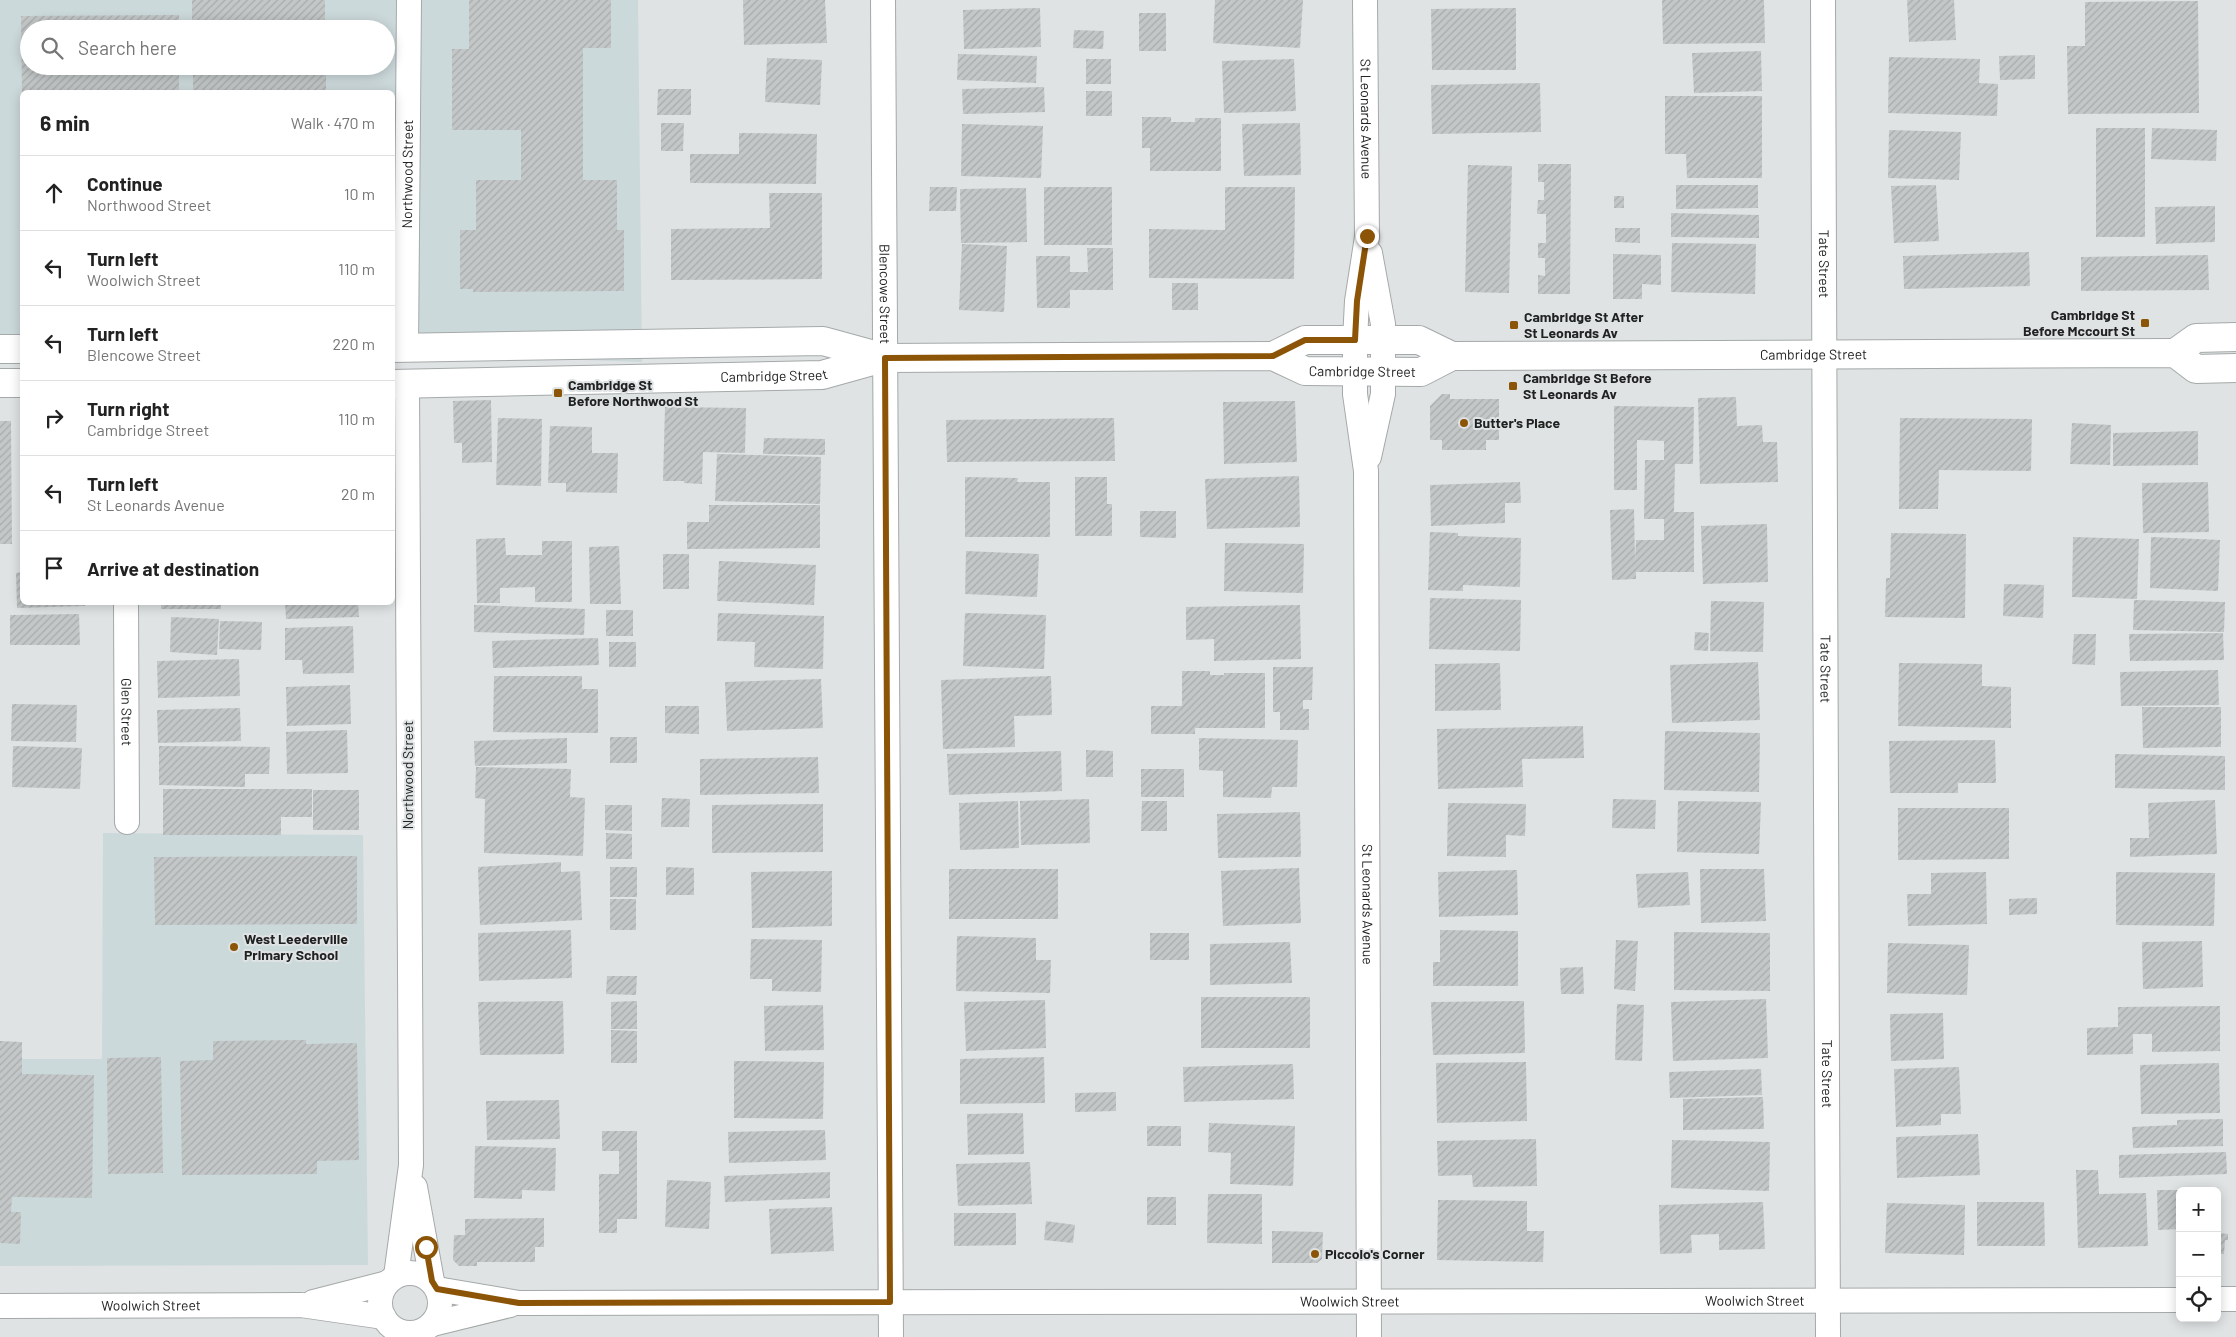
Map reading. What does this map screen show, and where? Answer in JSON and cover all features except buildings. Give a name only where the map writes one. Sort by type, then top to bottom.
[{"type":"main road","points":[[2236,337],[2196,338],[2175,353],[2196,369],[2236,368]]},
{"type":"main road","name":"Cambridge Street","points":[[1273,356],[1305,340],[1419,340],[1452,356],[2175,353]]},
{"type":"main road","name":"Cambridge Street","points":[[398,366],[823,341],[885,358]]},
{"type":"main road","points":[[0,348],[20,348]]},
{"type":"main road","name":"Cambridge Street","points":[[398,366],[822,375],[885,358],[1273,356],[1306,371],[1421,372],[1452,356]]},
{"type":"main road","points":[[0,383],[20,383]]},
{"type":"street","name":"Northwood Street","points":[[392,1280],[411,1165],[398,366],[409,0]]},
{"type":"street","name":"Blencowe Street","points":[[883,0],[890,1337]]},
{"type":"street","name":"St Leonards Avenue","points":[[1365,0],[1367,236],[1357,301],[1355,394],[1366,471],[1369,1337]]},
{"type":"street","name":"Tate Street","points":[[1823,0],[1828,1337]]},
{"type":"street","name":"St Leonards Avenue","points":[[1366,471],[1383,394],[1383,340],[1379,301],[1367,236]]},
{"type":"street","name":"Glen Street","points":[[126,605],[127,822]]},
{"type":"street","name":"Northwood Street","points":[[411,1165],[435,1285]]},
{"type":"street","points":[[408,1273],[421,1274],[435,1285],[440,1298],[440,1308],[428,1329],[415,1332],[402,1331],[389,1326],[380,1306],[382,1294],[392,1280],[408,1273]]},
{"type":"street","name":"Woolwich Street","points":[[301,1305],[392,1280]]},
{"type":"street","name":"Woolwich Street","points":[[435,1285],[519,1303],[2176,1300]]},
{"type":"street","points":[[2221,1299],[2236,1299]]},
{"type":"street","name":"Woolwich Street","points":[[428,1329],[519,1303]]},
{"type":"street","name":"Woolwich Street","points":[[0,1306],[301,1305],[389,1326]]},
{"type":"shaded area","points":[[0,0],[638,0],[642,362],[395,353],[395,90],[20,90],[20,339],[0,338]]},
{"type":"shaded area","name":"West Leederville Primary School","points":[[103,833],[363,835],[368,1265],[0,1266],[0,1059],[102,1059]]},
{"type":"place","name":"Cambridge St Before Mccourt St","points":[[2145,323]]},
{"type":"place","name":"Cambridge St After St Leonards Av","points":[[1514,325]]},
{"type":"place","name":"Cambridge St Before St Leonards Av","points":[[1513,386]]},
{"type":"place","name":"Cambridge St Before Northwood St","points":[[558,393]]},
{"type":"place","name":"Butter's Place","points":[[1464,423]]},
{"type":"place","name":"West Leederville Primary School","points":[[234,947]]},
{"type":"place","name":"Piccolo's Corner","points":[[1315,1254]]},
{"type":"route","points":[[426,1247],[432,1281],[437,1289],[519,1303],[890,1302],[885,358],[1273,356],[1305,340],[1355,340],[1357,301],[1367,236]]}]
